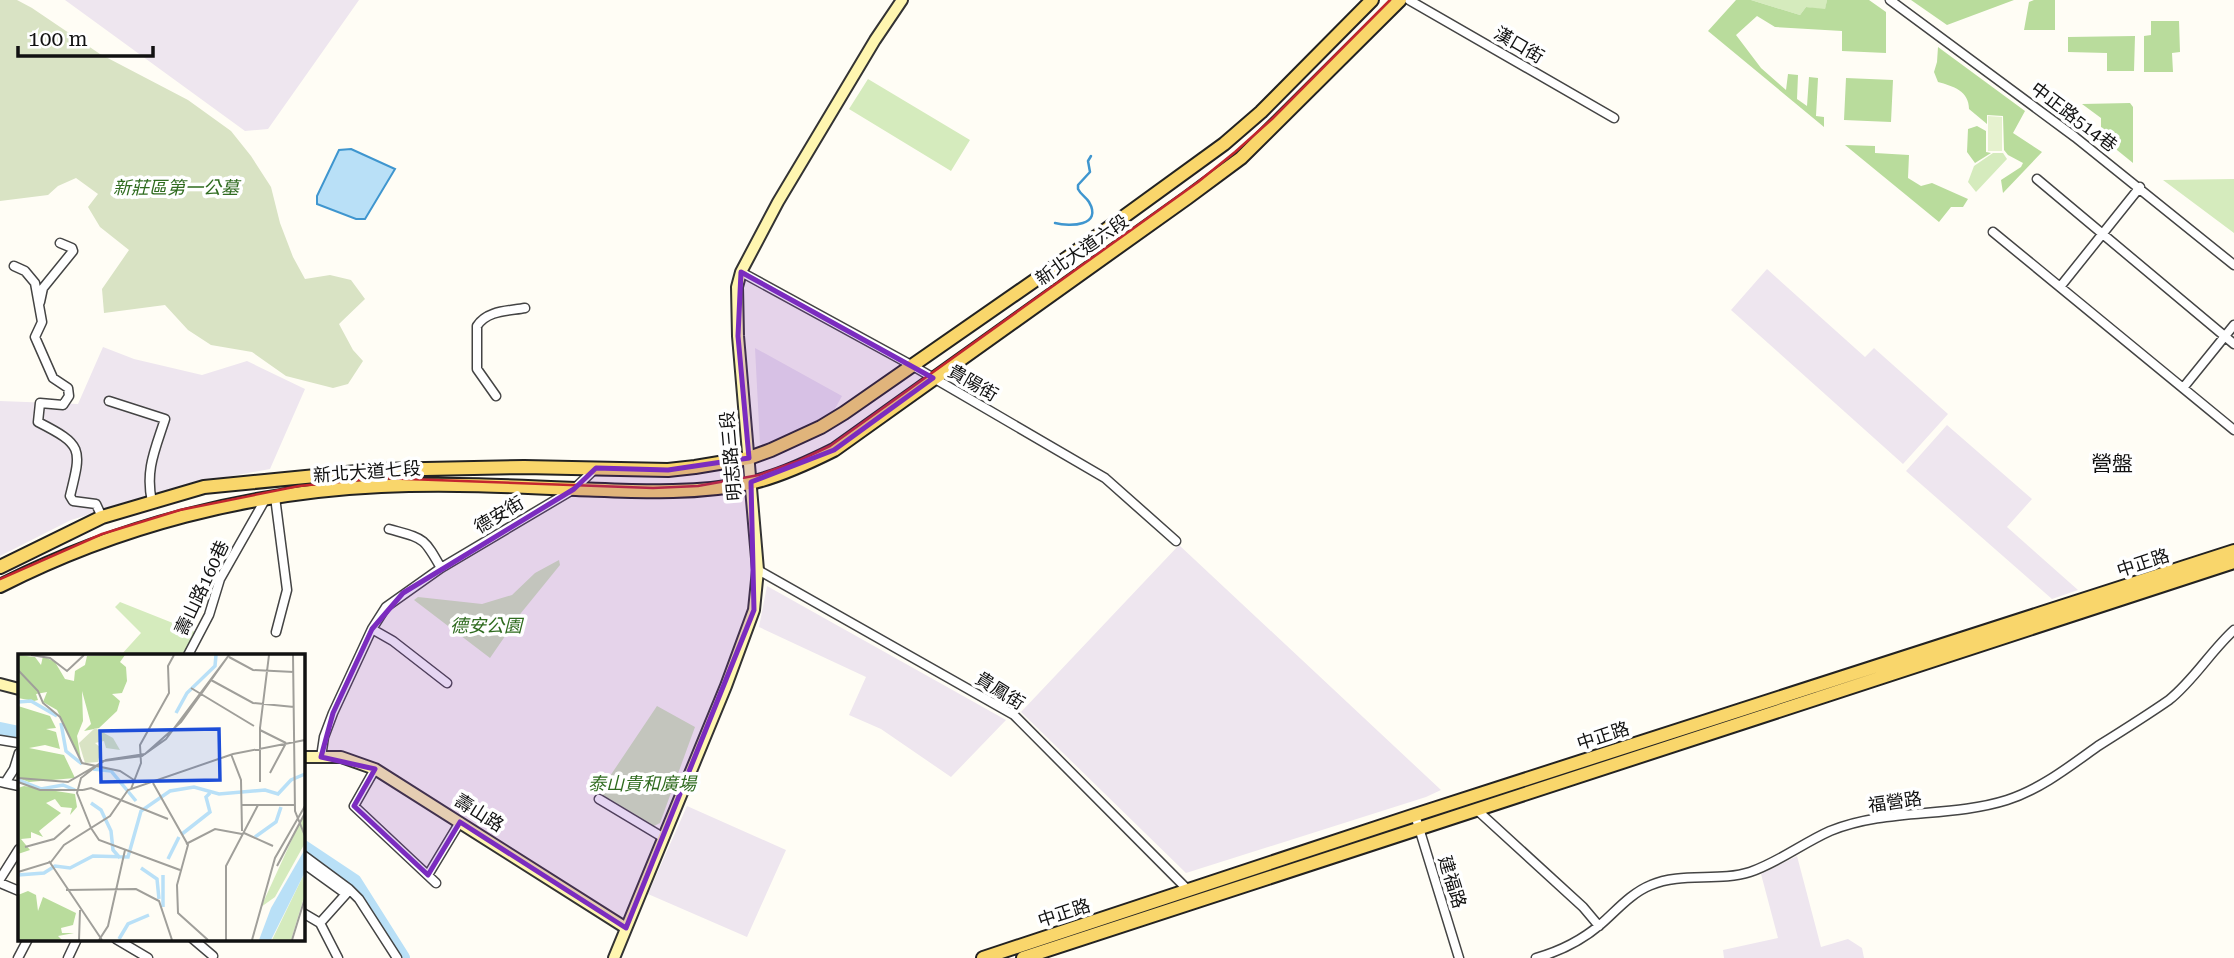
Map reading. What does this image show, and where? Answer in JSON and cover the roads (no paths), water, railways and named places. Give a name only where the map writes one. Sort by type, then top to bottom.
[{"type":"main road","name":"明志路三段","points":[[614,958],[749,631],[754,610],[758,570],[738,336],[737,287],[741,272],[778,202],[902,0]]},
{"type":"main road","name":"新北大道六段","points":[[749,458],[821,427],[1067,258],[1224,144],[1261,112],[1372,0]]},
{"type":"main road","name":"新北大道六段","points":[[751,482],[804,464],[834,450],[1241,158],[1400,0]]},
{"type":"main road","name":"新北大道七段","points":[[0,567],[102,517],[204,487],[377,470],[524,467],[667,470],[749,458]]},
{"type":"main road","name":"新北大道七段","points":[[0,586],[34,568],[120,535],[192,514],[271,497],[379,486],[453,485],[685,492],[751,482]]},
{"type":"main road","name":"中正路","points":[[983,958],[1415,815],[2234,551]]},
{"type":"main road","name":"中正路","points":[[1023,958],[2234,562]]},
{"type":"main road","points":[[0,684],[18,689]]},
{"type":"main road","name":"壽山路","points":[[304,757],[341,757],[375,769],[626,928]]},
{"type":"street","name":"漢口街","points":[[1409,0],[1614,118]]},
{"type":"street","name":"中正路514巷","points":[[1889,0],[2140,187],[2234,265]]},
{"type":"street","points":[[2037,179],[2234,344]]},
{"type":"street","points":[[2060,287],[2140,187]]},
{"type":"street","points":[[1993,232],[2234,430]]},
{"type":"street","points":[[39,305],[43,288],[73,251],[60,243]]},
{"type":"street","points":[[14,266],[25,271],[35,283],[42,322],[35,337],[53,378],[68,388],[69,396],[63,405],[40,402],[38,422],[64,435],[77,448],[79,460],[70,496],[73,501],[96,504],[102,517]]},
{"type":"street","name":"貴陽街","points":[[741,272],[912,366],[1105,478],[1176,541]]},
{"type":"street","points":[[496,396],[479,376],[477,369],[477,326],[491,314],[525,308]]},
{"type":"street","points":[[2183,388],[2234,325]]},
{"type":"street","points":[[108,401],[165,419],[149,467],[148,482],[152,502]]},
{"type":"street","name":"德安街","points":[[321,757],[324,737],[333,713],[372,629],[387,607],[441,568],[574,489],[596,468]]},
{"type":"street","points":[[271,497],[287,590],[276,632]]},
{"type":"street","name":"壽山路160巷","points":[[189,654],[209,615],[220,579],[271,497]]},
{"type":"street","points":[[390,528],[426,542],[441,568]]},
{"type":"street","name":"貴鳳街","points":[[758,570],[1014,715],[1188,890]]},
{"type":"street","points":[[372,629],[393,641],[447,683]]},
{"type":"street","name":"福營路","points":[[1536,958],[1558,952],[1581,940],[1630,898],[1651,884],[1728,877],[1749,872],[1776,861],[1830,831],[1866,821],[1968,808],[2019,795],[2048,780],[2169,700],[2185,687],[2234,630]]},
{"type":"street","points":[[0,740],[18,743]]},
{"type":"street","points":[[2,783],[15,769],[18,757]]},
{"type":"street","points":[[375,769],[354,806],[436,883]]},
{"type":"street","points":[[599,799],[664,838]]},
{"type":"street","points":[[1478,811],[1599,926]]},
{"type":"street","name":"建福路","points":[[1415,815],[1459,958]]},
{"type":"street","points":[[428,875],[460,822]]},
{"type":"street","points":[[18,851],[0,881],[18,890]]},
{"type":"street","points":[[304,856],[354,894],[397,958]]},
{"type":"street","points":[[304,864],[346,894],[320,923]]},
{"type":"street","points":[[304,915],[320,923],[338,958]]},
{"type":"street","points":[[18,958],[27,940]]},
{"type":"street","points":[[68,958],[77,940]]},
{"type":"street","points":[[120,940],[148,958]]},
{"type":"street","points":[[194,940],[213,956]]},
{"type":"water","points":[[351,149],[395,169],[365,219],[356,219],[317,204],[317,196],[339,150]]},
{"type":"waterway","points":[[1055,223],[1083,223],[1092,216],[1089,202],[1078,189],[1078,185],[1090,172],[1088,161],[1091,156]]},
{"type":"waterway","points":[[0,730],[18,734]]},
{"type":"waterway","points":[[304,849],[354,882],[402,958]]},
{"type":"railway","points":[[0,579],[102,534],[180,510],[299,486],[380,478],[653,488],[698,486],[759,475],[798,461],[830,446],[1198,182],[1272,119],[1390,0]]},
{"type":"district","name":"營盤","points":[[2112,464]]},
{"type":"park label","name":"新莊區第一公墓","points":[[176,188]]},
{"type":"park label","name":"德安公園","points":[[486,626]]},
{"type":"park label","name":"泰山貴和廣場","points":[[642,784]]}]
